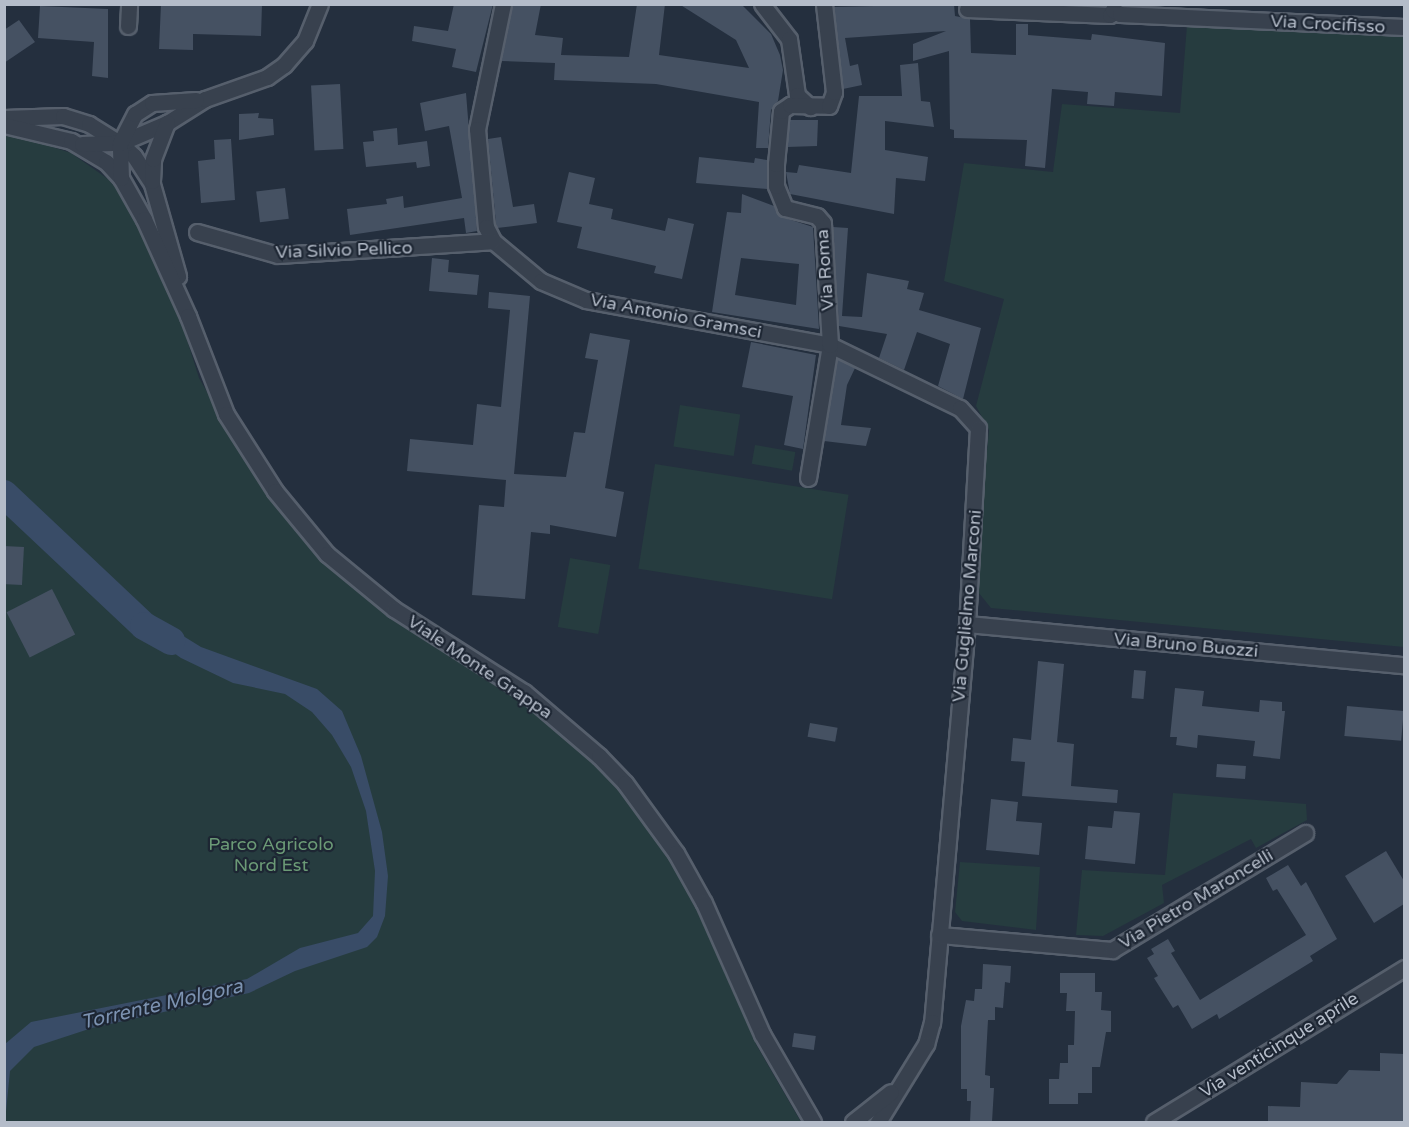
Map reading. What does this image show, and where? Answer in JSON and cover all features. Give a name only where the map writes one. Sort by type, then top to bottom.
[{"type":"street","points":[[128,26],[129,4]]},
{"type":"street","points":[[121,178],[120,143],[128,123],[143,107],[205,99],[250,85],[284,65],[305,41],[320,4]]},
{"type":"street","points":[[493,241],[486,227],[477,129],[503,4]]},
{"type":"street","points":[[762,4],[789,39],[796,95],[810,107],[829,106],[834,92],[824,4]]},
{"type":"street","name":"Via Crocifisso","points":[[968,9],[1110,15],[1113,8],[1120,14],[1404,27]]},
{"type":"street","points":[[4,125],[101,147],[120,143],[167,123],[205,99]]},
{"type":"street","name":"Via Roma","points":[[810,107],[790,105],[781,111],[776,186],[785,208],[817,216],[823,223],[830,345]]},
{"type":"street","points":[[4,118],[63,116],[89,124],[120,143],[134,156],[152,184],[188,316]]},
{"type":"street","points":[[152,184],[153,159],[167,123]]},
{"type":"street","points":[[71,141],[106,162],[121,178],[188,316]]},
{"type":"street","name":"Via Silvio Pellico","points":[[198,232],[278,255],[493,241]]},
{"type":"street","name":"Via Antonio Gramsci","points":[[493,241],[541,281],[586,300],[830,345]]},
{"type":"street","name":"Viale Monte Grappa","points":[[188,316],[226,414],[275,491],[327,554],[394,609],[524,692],[599,756],[625,783],[676,853],[704,903],[772,1053],[813,1122]]},
{"type":"street","points":[[808,478],[830,345]]},
{"type":"street","name":"Via Guglielmo Marconi","points":[[830,345],[960,408],[978,428],[967,624],[932,1022],[926,1044],[878,1122]]},
{"type":"street","name":"Via Bruno Buozzi","points":[[967,624],[1404,665]]},
{"type":"street","name":"Via Pietro Maroncelli","points":[[939,934],[1112,950],[1305,833]]},
{"type":"street","name":"Via venticinque aprile","points":[[1154,1122],[1404,968]]},
{"type":"street","name":"Via Guglielmo Marconi","points":[[854,1122],[902,1082]]},
{"type":"green space","points":[[1187,25],[1404,33],[1404,647],[991,608],[974,587],[989,430],[976,406],[1004,299],[944,281],[964,163],[1053,172],[1062,104],[1180,113]]},
{"type":"green space","name":"Parco Agricolo Nord Est","points":[[4,136],[22,137],[71,153],[108,179],[131,206],[183,327],[199,378],[253,473],[310,546],[347,583],[418,635],[486,676],[580,746],[656,832],[713,938],[757,1046],[801,1122],[5,1122]]},
{"type":"green space","points":[[680,405],[740,415],[734,456],[673,446]]},
{"type":"green space","points":[[755,445],[795,452],[792,471],[752,464]]},
{"type":"green space","points":[[655,464],[849,495],[832,599],[638,569]]},
{"type":"green space","points":[[570,558],[610,565],[598,634],[558,627]]},
{"type":"green space","points":[[1173,793],[1306,804],[1307,820],[1256,848],[1251,839],[1162,885],[1164,903],[1103,936],[1076,935],[1082,870],[1165,875]]},
{"type":"green space","points":[[960,862],[1040,867],[1036,930],[962,921],[955,912]]},
{"type":"water","name":"Torrente Molgora","points":[[146,613],[201,647],[317,689],[342,711],[361,756],[382,832],[388,876],[385,916],[377,937],[367,947],[295,971],[249,993],[92,1028],[34,1047],[10,1071],[5,1122],[5,1044],[31,1022],[247,979],[300,948],[358,933],[373,916],[375,871],[366,811],[351,767],[332,735],[312,712],[285,694],[233,683],[181,658],[134,625]]},
{"type":"building","points":[[161,4],[262,4],[261,36],[193,34],[193,50],[159,49]]},
{"type":"building","points":[[454,4],[493,4],[476,72],[452,67],[456,49],[412,41],[414,26],[448,31]]},
{"type":"building","points":[[513,4],[541,4],[535,35],[563,38],[561,55],[629,57],[637,4],[665,4],[659,55],[749,68],[736,40],[679,4],[741,4],[771,34],[780,55],[783,70],[778,101],[771,110],[768,148],[756,148],[759,102],[656,84],[554,80],[555,63],[501,61]]},
{"type":"building","points":[[954,4],[955,16],[970,19],[971,53],[1016,55],[1016,24],[1028,24],[1028,35],[1091,40],[1092,34],[1165,43],[1162,96],[1115,92],[1114,106],[1087,104],[1088,92],[1052,89],[1045,168],[1025,166],[1027,140],[954,138],[954,130],[950,129],[949,51],[913,61],[913,44],[946,31],[845,38],[850,66],[858,64],[862,85],[843,89],[834,7]]},
{"type":"building","points":[[40,6],[108,9],[108,78],[92,76],[94,42],[38,38]]},
{"type":"building","points":[[19,20],[35,42],[4,63],[4,30]]},
{"type":"building","points":[[918,63],[921,101],[930,102],[934,127],[885,121],[885,150],[928,157],[925,181],[896,178],[894,214],[790,194],[786,172],[797,173],[799,165],[851,173],[859,96],[902,96],[900,65]]},
{"type":"building","points":[[340,84],[343,149],[314,150],[311,86]]},
{"type":"building","points":[[466,93],[477,231],[466,233],[464,218],[350,235],[347,209],[387,204],[386,199],[403,196],[404,208],[462,198],[449,126],[425,131],[420,103]]},
{"type":"building","points":[[259,113],[258,118],[273,119],[274,135],[239,140],[239,114]]},
{"type":"building","points":[[790,120],[818,120],[817,146],[787,147]]},
{"type":"building","points":[[397,128],[398,145],[427,141],[430,166],[417,168],[416,162],[366,167],[363,142],[374,141],[373,131]]},
{"type":"building","points":[[501,137],[513,207],[534,204],[537,223],[497,228],[488,139]]},
{"type":"building","points":[[231,139],[235,200],[201,203],[198,161],[215,159],[214,140]]},
{"type":"building","points":[[699,157],[754,163],[755,158],[767,160],[767,189],[696,183]]},
{"type":"building","points":[[569,172],[595,178],[589,204],[613,209],[611,219],[665,231],[668,218],[694,224],[682,279],[654,273],[656,266],[577,248],[582,227],[557,222]]},
{"type":"building","points":[[285,188],[289,219],[260,222],[256,192]]},
{"type":"building","points":[[742,194],[774,206],[782,217],[813,227],[819,329],[712,312],[727,212],[741,213]],"holes":[[[741,258],[799,264],[796,305],[735,295]]]},
{"type":"building","points":[[833,227],[848,228],[842,316],[862,317],[867,273],[909,281],[907,289],[924,293],[919,310],[981,328],[963,399],[938,386],[950,344],[917,332],[904,370],[879,358],[887,334],[839,326]]},
{"type":"building","points":[[432,258],[449,260],[448,272],[479,275],[477,295],[429,291]]},
{"type":"building","points":[[489,292],[530,296],[514,474],[566,477],[574,432],[585,433],[598,360],[585,358],[590,333],[630,340],[605,488],[624,492],[616,537],[550,525],[550,534],[531,532],[525,599],[472,595],[479,505],[504,507],[506,480],[407,471],[410,439],[473,445],[477,404],[501,407],[510,310],[488,308]]},
{"type":"building","points":[[751,342],[816,355],[803,449],[784,445],[793,396],[742,387]]},
{"type":"building","points":[[837,359],[855,368],[847,385],[841,425],[871,428],[866,446],[824,441]]},
{"type":"building","points":[[4,546],[24,547],[22,585],[4,584]]},
{"type":"building","points":[[52,589],[75,634],[30,658],[7,612]]},
{"type":"building","points":[[1038,661],[1064,664],[1057,742],[1074,744],[1071,786],[1118,790],[1117,803],[1022,796],[1025,762],[1011,761],[1013,738],[1031,740]]},
{"type":"building","points":[[1134,670],[1146,671],[1144,699],[1132,698]]},
{"type":"building","points":[[1175,688],[1204,691],[1202,706],[1259,712],[1260,700],[1282,702],[1282,711],[1285,711],[1280,759],[1253,756],[1255,741],[1198,735],[1197,748],[1176,745],[1177,737],[1170,737]]},
{"type":"building","points":[[1347,706],[1404,711],[1401,741],[1344,736]]},
{"type":"building","points":[[810,723],[838,728],[835,742],[808,737]]},
{"type":"building","points":[[1217,764],[1246,766],[1245,779],[1216,777]]},
{"type":"building","points":[[991,799],[1018,802],[1016,821],[1042,823],[1039,855],[986,850]]},
{"type":"building","points":[[1114,811],[1140,813],[1135,864],[1085,859],[1088,826],[1112,828]]},
{"type":"building","points":[[1386,851],[1404,881],[1404,904],[1374,923],[1345,876]]},
{"type":"building","points":[[1288,865],[1301,886],[1306,882],[1337,939],[1310,956],[1313,961],[1219,1019],[1217,1014],[1192,1029],[1178,1005],[1173,1008],[1154,978],[1158,976],[1147,958],[1154,954],[1151,949],[1168,939],[1175,951],[1171,953],[1200,1000],[1306,935],[1277,889],[1273,891],[1266,878]]},
{"type":"building","points":[[983,964],[1011,966],[1010,983],[1005,982],[1003,1008],[995,1007],[995,1020],[988,1020],[985,1075],[990,1076],[990,1088],[994,1088],[992,1122],[970,1122],[971,1101],[967,1101],[967,1089],[961,1089],[961,1026],[966,1000],[974,1001],[975,989],[982,989]]},
{"type":"building","points":[[1060,973],[1095,973],[1095,992],[1102,992],[1101,1010],[1111,1011],[1111,1032],[1106,1032],[1100,1067],[1092,1067],[1092,1093],[1078,1093],[1078,1104],[1049,1104],[1049,1079],[1059,1079],[1060,1063],[1068,1063],[1068,1045],[1074,1045],[1075,1011],[1066,1011],[1067,993],[1060,993]]},
{"type":"building","points":[[794,1033],[816,1036],[814,1050],[792,1047]]},
{"type":"building","points":[[1380,1053],[1404,1054],[1404,1122],[1268,1122],[1268,1106],[1300,1107],[1301,1082],[1337,1084],[1349,1070],[1380,1071]]},
{"type":"waterway","name":"Torrente Molgora","points":[[4,494],[144,626],[171,641]]}]
